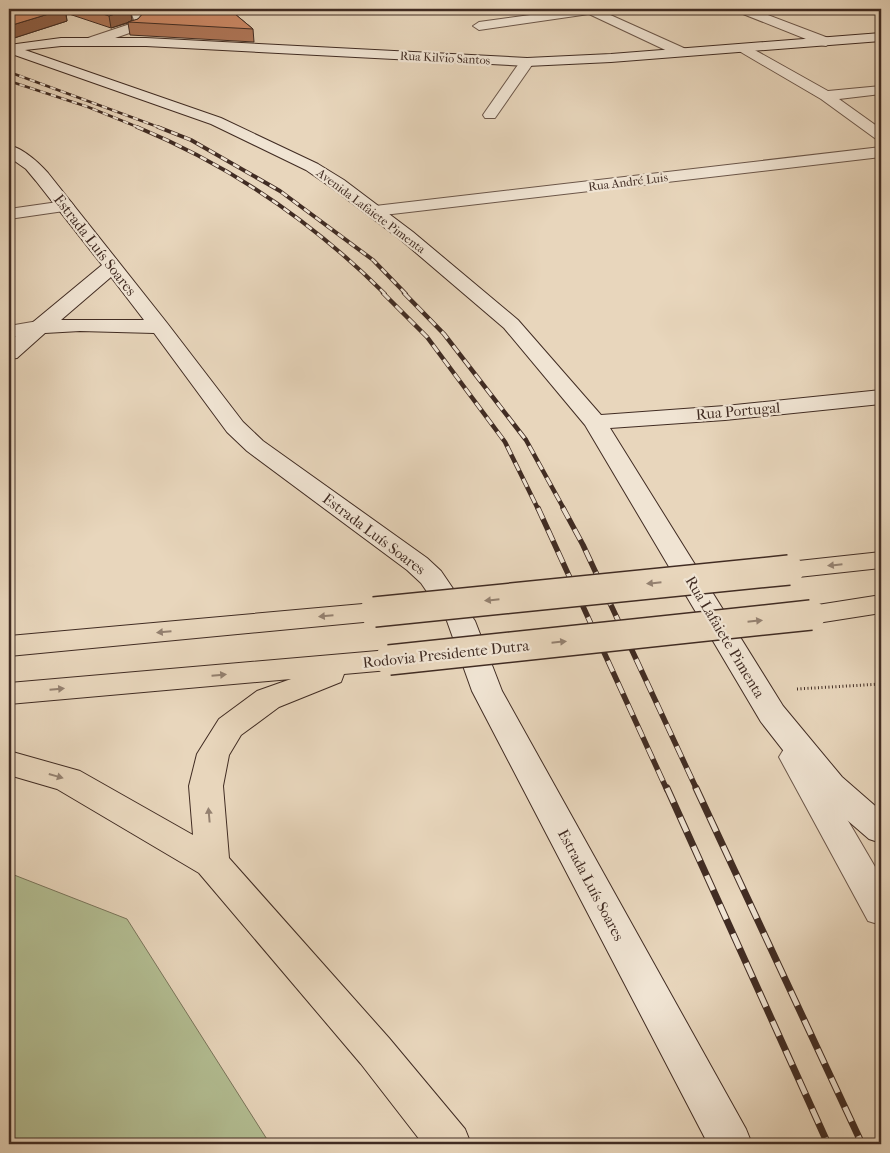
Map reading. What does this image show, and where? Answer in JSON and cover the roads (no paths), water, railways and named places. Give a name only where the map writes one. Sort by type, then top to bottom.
[{"type":"highway","points":[[9,646],[374,612],[881,560]]},
{"type":"highway","name":"Rodovia Presidente Dutra","points":[[9,692],[358,664],[810,615],[881,604]]},
{"type":"highway","points":[[212,863],[206,786],[213,754],[230,727],[268,699],[358,664]]},
{"type":"highway","points":[[9,763],[68,780],[212,863],[375,1051],[450,1144]]},
{"type":"main road","points":[[93,42],[134,27],[140,21],[136,9]]},
{"type":"main road","points":[[742,9],[826,42]]},
{"type":"main road","points":[[479,26],[590,10],[682,52]]},
{"type":"main road","name":"Rua Kilvio Santos","points":[[9,49],[31,45],[93,42],[255,47],[527,62],[881,37]]},
{"type":"main road","points":[[744,48],[826,96],[881,136]]},
{"type":"main road","name":"Avenida Lafaiete Pimenta","points":[[9,49],[180,107],[257,139],[312,167],[375,211],[511,324],[595,422]]},
{"type":"main road","points":[[490,115],[527,62]]},
{"type":"main road","points":[[826,96],[881,90]]},
{"type":"main road","name":"Estrada Luís Soares","points":[[9,150],[32,166],[112,266],[235,427],[254,446],[417,564],[431,577],[461,621],[487,691],[731,1144]]},
{"type":"main road","name":"Rua André Luis","points":[[375,211],[881,152]]},
{"type":"main road","points":[[9,214],[64,206]]},
{"type":"main road","points":[[9,353],[112,266]]},
{"type":"main road","points":[[9,332],[38,327],[80,325],[160,328]]},
{"type":"main road","name":"Rua Portugal","points":[[595,422],[725,413],[881,396]]},
{"type":"main road","name":"Rua Lafaiete Pimenta","points":[[595,422],[764,702],[830,786],[881,830]]},
{"type":"main road","points":[[764,702],[881,910]]},
{"type":"railway","points":[[9,72],[161,128]]},
{"type":"railway","points":[[9,81],[88,107],[140,128]]},
{"type":"railway","points":[[137,127],[205,159],[269,198],[329,243],[385,294]]},
{"type":"railway","points":[[158,127],[191,140],[280,191],[373,260],[406,294]]},
{"type":"railway","points":[[383,293],[427,337],[505,442],[538,509]]},
{"type":"railway","points":[[404,293],[444,334],[526,440],[564,509]]},
{"type":"railway","points":[[538,508],[667,790]]},
{"type":"railway","points":[[563,508],[583,545],[697,790]]},
{"type":"railway","points":[[667,788],[828,1144]]},
{"type":"railway","points":[[696,788],[862,1144]]}]
